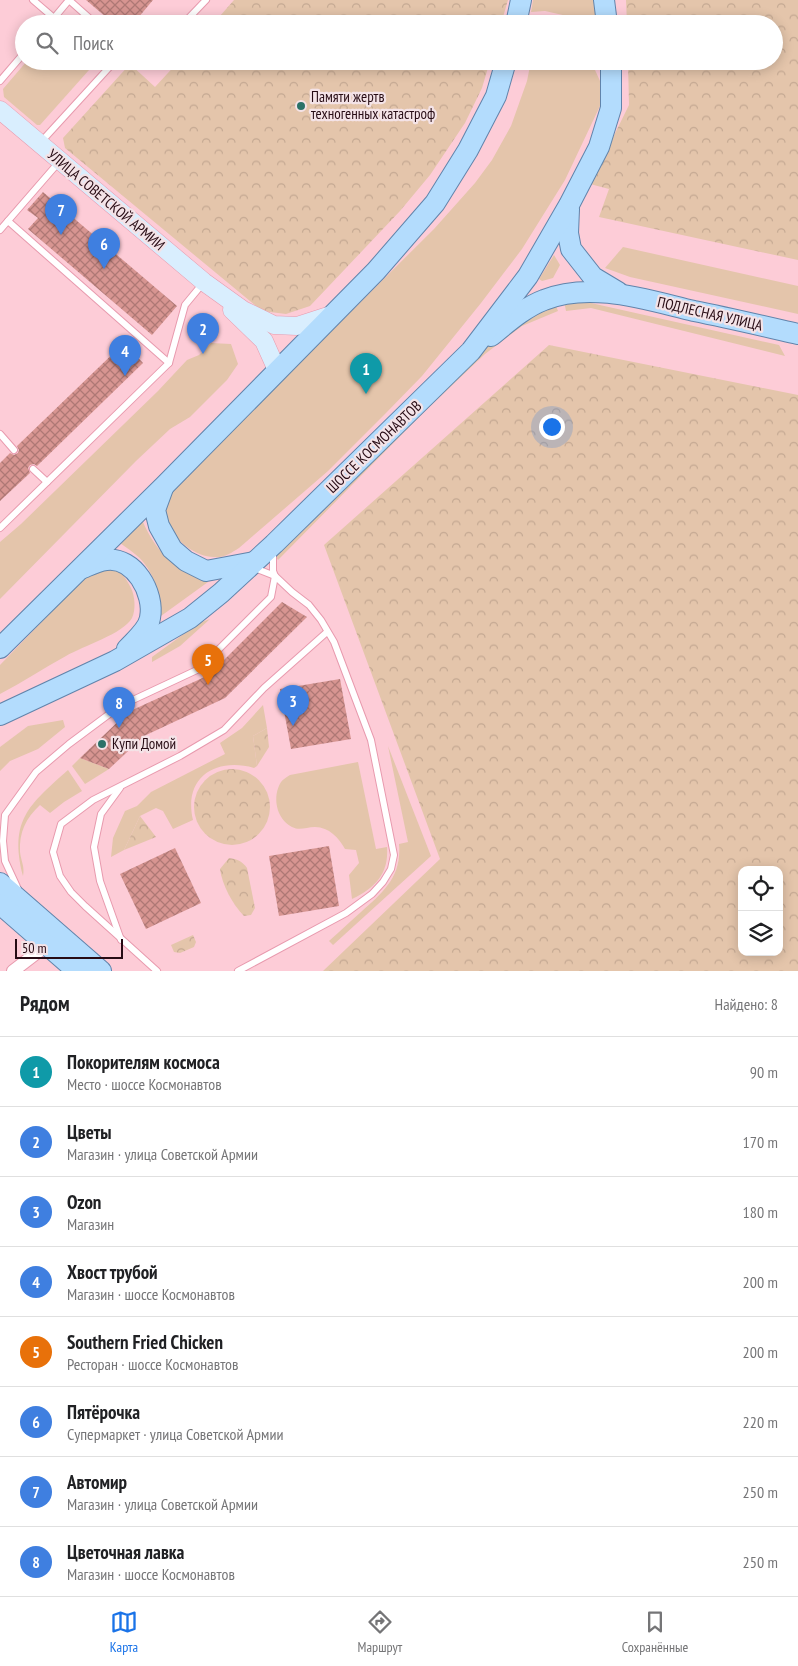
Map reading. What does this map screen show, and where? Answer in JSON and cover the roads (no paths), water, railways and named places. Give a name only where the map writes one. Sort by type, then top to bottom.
[{"type":"main road","points":[[518,15],[521,0]]},
{"type":"main road","points":[[604,0],[606,15]]},
{"type":"main road","points":[[0,648],[164,486],[376,271],[435,203],[468,150],[492,104],[503,70]]},
{"type":"main road","name":"ШОССЕ КОСМОНАВТОВ","points":[[0,715],[115,661],[190,618],[221,593],[274,544],[472,351],[528,276],[569,206],[599,146],[610,108],[609,70]]},
{"type":"main road","points":[[569,206],[568,233],[571,249],[593,277],[622,294]]},
{"type":"main road","points":[[472,351],[504,326],[544,300],[575,293],[622,294]]},
{"type":"main road","name":"ПОДЛЕСНАЯ УЛИЦА","points":[[622,294],[798,334]]},
{"type":"main road","points":[[164,486],[155,510],[159,526],[172,549],[186,561],[206,571],[252,564]]},
{"type":"main road","points":[[78,570],[106,560],[119,561],[134,571],[146,587],[151,604],[150,619],[141,634],[115,661]]},
{"type":"main road","points":[[0,883],[26,908],[77,971]]},
{"type":"main road","points":[[0,904],[101,971]]},
{"type":"street","name":"УЛИЦА СОВЕТСКОЙ АРМИИ","points":[[0,110],[208,286],[243,310],[274,325],[297,326],[334,314]]},
{"type":"street","name":"УЛИЦА СОВЕТСКОЙ АРМИИ","points":[[208,286],[264,341],[278,370]]},
{"type":"street","points":[[13,971],[51,939]]},
{"type":"lane","points":[[33,0],[50,15]]},
{"type":"lane","points":[[56,15],[69,0],[86,15]]},
{"type":"lane","points":[[192,15],[206,0]]},
{"type":"lane","points":[[0,81],[15,64]]},
{"type":"lane","points":[[39,143],[107,70]]},
{"type":"lane","points":[[0,230],[60,161]]},
{"type":"lane","points":[[8,221],[169,363]]},
{"type":"lane","points":[[0,528],[169,363],[185,305],[208,286]]},
{"type":"lane","points":[[0,434],[14,450]]},
{"type":"lane","points":[[33,470],[47,482]]},
{"type":"lane","points":[[26,908],[5,861],[3,841],[5,815],[36,772],[69,744],[120,706],[199,669],[271,597],[275,576],[273,570],[274,544]]},
{"type":"lane","points":[[238,971],[346,913],[372,894],[391,869],[394,856],[371,740],[334,642],[309,604],[292,592],[275,576],[252,564]]},
{"type":"lane","points":[[157,971],[71,892],[60,876],[54,852],[61,824],[93,800],[180,756],[224,730],[264,688],[327,632]]},
{"type":"lane","points":[[120,787],[101,814],[94,847],[100,881],[122,940]]},
{"type":"place","name":"Памяти жертв техногенных катастроф","points":[[301,106]]},
{"type":"place","name":"Автомир","points":[[61,235]]},
{"type":"place","name":"Пятёрочка","points":[[104,269]]},
{"type":"place","name":"Цветы","points":[[203,354]]},
{"type":"place","name":"Хвост трубой","points":[[125,376]]},
{"type":"place","name":"Покорителям космоса","points":[[366,394]]},
{"type":"place","name":"Southern Fried Chicken","points":[[208,685]]},
{"type":"place","name":"Ozon","points":[[293,726]]},
{"type":"place","name":"Цветочная лавка","points":[[119,728]]},
{"type":"place","name":"Купи Домой","points":[[102,744]]}]
